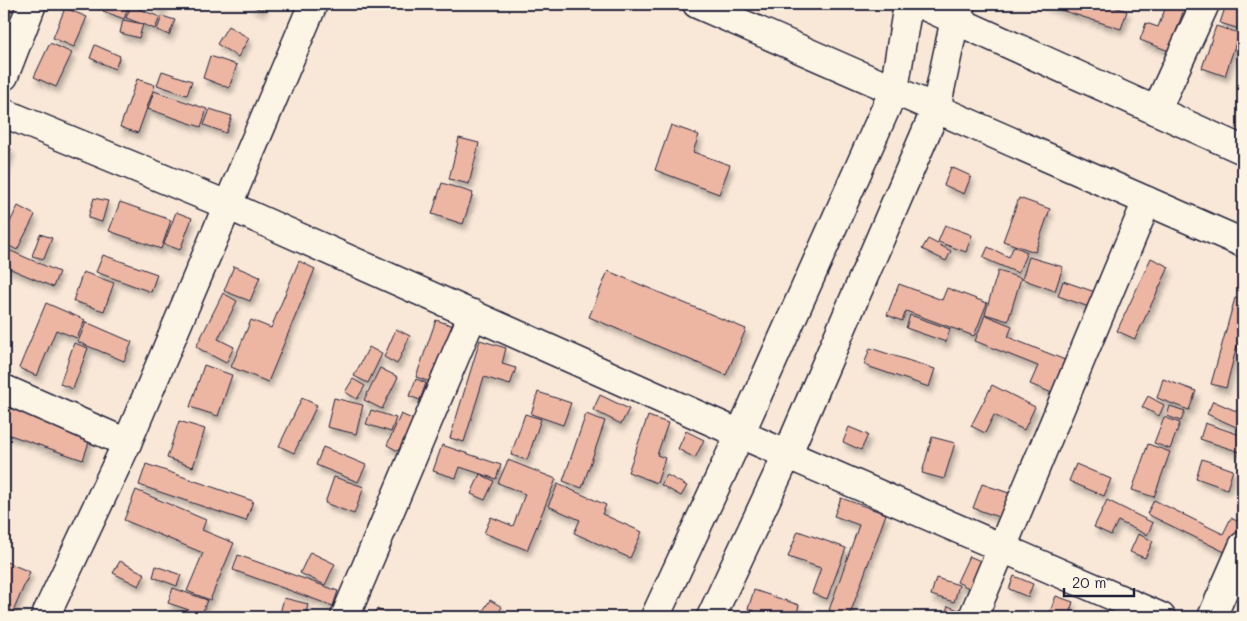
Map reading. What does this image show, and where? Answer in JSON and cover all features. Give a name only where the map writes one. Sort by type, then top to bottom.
[{"type":"street","points":[[4,76],[32,4]]},
{"type":"street","points":[[45,617],[127,443],[313,4]]},
{"type":"street","points":[[697,4],[1243,243]]},
{"type":"street","points":[[655,617],[740,434],[894,90],[908,4]]},
{"type":"street","points":[[920,4],[958,12],[1156,111],[1243,150]]},
{"type":"street","points":[[1156,111],[1205,4]]},
{"type":"street","points":[[711,617],[787,455],[936,108],[958,12]]},
{"type":"street","points":[[4,113],[227,205],[787,455],[1161,617]]},
{"type":"street","points":[[973,617],[1147,201]]},
{"type":"street","points":[[345,617],[473,314]]},
{"type":"street","points":[[4,389],[127,443]]},
{"type":"street","points":[[1212,617],[1243,546]]},
{"type":"building","points":[[4,4],[17,4],[15,12],[4,8]]},
{"type":"building","points":[[106,4],[129,5],[124,19],[103,11]]},
{"type":"building","points":[[150,4],[165,4],[162,10]]},
{"type":"building","points":[[247,4],[265,4],[262,10]]},
{"type":"building","points":[[1042,4],[1105,4],[1127,11],[1121,29]]},
{"type":"building","points":[[1167,4],[1186,4],[1169,51],[1140,40],[1146,23],[1158,27]]},
{"type":"building","points":[[1226,5],[1243,11],[1243,30],[1220,23]]},
{"type":"building","points":[[131,6],[160,17],[155,29],[126,18]]},
{"type":"building","points":[[65,8],[87,17],[74,47],[53,38]]},
{"type":"building","points":[[162,16],[175,20],[169,35],[157,30]]},
{"type":"building","points":[[123,20],[143,24],[139,38],[120,33]]},
{"type":"building","points":[[228,26],[249,38],[238,57],[217,44]]},
{"type":"building","points":[[1216,26],[1239,33],[1225,76],[1202,68]]},
{"type":"building","points":[[1243,42],[1243,63],[1238,62]]},
{"type":"building","points":[[50,43],[72,53],[56,87],[34,77]]},
{"type":"building","points":[[95,45],[120,56],[115,69],[90,58]]},
{"type":"building","points":[[210,56],[237,65],[229,88],[203,78]]},
{"type":"building","points":[[162,71],[192,81],[187,95],[157,85]]},
{"type":"building","points":[[137,79],[155,85],[138,133],[120,127]]},
{"type":"building","points":[[154,91],[207,109],[201,127],[148,109]]},
{"type":"building","points":[[210,109],[232,116],[226,133],[204,125]]},
{"type":"building","points":[[671,125],[699,135],[693,152],[730,165],[719,194],[655,170]]},
{"type":"building","points":[[459,138],[479,143],[469,184],[449,179]]},
{"type":"building","points":[[4,147],[11,149],[4,170]]},
{"type":"building","points":[[951,167],[971,176],[964,194],[944,185]]},
{"type":"building","points":[[442,183],[473,193],[463,224],[432,214]]},
{"type":"building","points":[[94,198],[108,201],[102,222],[88,218]]},
{"type":"building","points":[[1019,198],[1050,209],[1035,252],[1003,241]]},
{"type":"building","points":[[120,202],[171,220],[161,249],[109,231]]},
{"type":"building","points":[[18,206],[35,215],[17,250],[4,243],[4,234]]},
{"type":"building","points":[[176,212],[192,218],[180,250],[164,244]]},
{"type":"building","points":[[945,225],[972,235],[966,252],[938,242]]},
{"type":"building","points":[[40,234],[52,238],[44,259],[32,256]]},
{"type":"building","points":[[928,239],[951,251],[946,261],[922,249]]},
{"type":"building","points":[[1014,246],[1027,252],[1018,273],[983,258],[988,247],[1009,257]]},
{"type":"building","points":[[4,248],[59,272],[53,287],[4,266]]},
{"type":"building","points":[[103,255],[157,274],[151,292],[96,272]]},
{"type":"building","points":[[1029,257],[1063,267],[1055,291],[1022,279]]},
{"type":"building","points":[[1151,258],[1169,267],[1135,339],[1117,331]]},
{"type":"building","points":[[299,261],[315,269],[268,382],[231,367],[251,320],[271,328]]},
{"type":"building","points":[[234,266],[260,277],[250,301],[224,291]]},
{"type":"building","points":[[608,271],[746,329],[726,375],[589,317]]},
{"type":"building","points":[[998,271],[1021,278],[1008,321],[985,314]]},
{"type":"building","points":[[83,272],[114,283],[104,311],[73,301]]},
{"type":"building","points":[[1063,281],[1098,293],[1092,308],[1058,296]]},
{"type":"building","points":[[899,284],[942,300],[947,288],[987,303],[974,336],[906,311],[902,321],[887,315]]},
{"type":"building","points":[[223,293],[237,301],[218,339],[234,347],[226,363],[196,347]]},
{"type":"building","points":[[1235,298],[1243,300],[1243,322],[1226,388],[1211,384]]},
{"type":"building","points":[[46,303],[85,320],[77,338],[56,330],[37,376],[19,368]]},
{"type":"building","points":[[910,315],[950,329],[946,342],[906,328]]},
{"type":"building","points":[[985,315],[1012,326],[1008,337],[1070,362],[1057,395],[1030,384],[1038,366],[975,341]]},
{"type":"building","points":[[436,320],[454,326],[433,383],[416,377]]},
{"type":"building","points":[[86,322],[132,342],[124,361],[78,342]]},
{"type":"building","points":[[396,329],[410,336],[397,364],[384,357]]},
{"type":"building","points":[[480,340],[506,348],[502,364],[516,368],[510,385],[484,377],[464,442],[450,438]]},
{"type":"building","points":[[74,343],[88,348],[73,389],[60,384]]},
{"type":"building","points":[[369,347],[382,354],[368,383],[354,376]]},
{"type":"building","points":[[870,348],[935,369],[929,387],[864,365]]},
{"type":"building","points":[[204,365],[232,375],[218,416],[190,407]]},
{"type":"building","points":[[380,368],[398,377],[382,409],[364,400]]},
{"type":"building","points":[[353,379],[365,386],[357,399],[345,392]]},
{"type":"building","points":[[416,379],[426,383],[420,400],[409,396]]},
{"type":"building","points":[[1163,379],[1196,391],[1189,410],[1157,398]]},
{"type":"building","points":[[992,385],[1035,407],[1024,430],[994,415],[985,433],[971,426]]},
{"type":"building","points":[[538,392],[571,403],[563,425],[531,414]]},
{"type":"building","points":[[600,395],[629,409],[621,424],[593,410]]},
{"type":"building","points":[[1148,396],[1164,405],[1159,416],[1142,407]]},
{"type":"building","points":[[302,398],[317,405],[294,453],[279,446]]},
{"type":"building","points":[[334,398],[363,405],[356,434],[327,427]]},
{"type":"building","points":[[1213,401],[1243,414],[1243,430],[1207,414]]},
{"type":"building","points":[[4,406],[91,436],[83,460],[4,433]]},
{"type":"building","points":[[1170,406],[1185,411],[1181,421],[1167,416]]},
{"type":"building","points":[[371,410],[396,418],[391,432],[366,424]]},
{"type":"building","points":[[401,414],[414,420],[398,451],[387,445]]},
{"type":"building","points":[[525,414],[541,419],[527,460],[511,455]]},
{"type":"building","points":[[586,414],[605,421],[582,488],[563,481]]},
{"type":"building","points":[[648,416],[668,423],[657,455],[665,458],[657,483],[628,472]]},
{"type":"building","points":[[1164,417],[1180,423],[1170,449],[1154,443]]},
{"type":"building","points":[[179,421],[205,429],[193,467],[167,458]]},
{"type":"building","points":[[1205,423],[1243,436],[1243,453],[1200,439]]},
{"type":"building","points":[[849,427],[868,435],[861,450],[843,442]]},
{"type":"building","points":[[686,431],[704,440],[695,458],[678,449]]},
{"type":"building","points":[[932,437],[955,443],[944,479],[922,473]]},
{"type":"building","points":[[1148,444],[1170,452],[1154,497],[1132,490]]},
{"type":"building","points":[[442,445],[501,465],[496,479],[460,467],[456,478],[433,471]]},
{"type":"building","points":[[323,447],[366,465],[358,482],[316,465]]},
{"type":"building","points":[[1202,459],[1233,470],[1227,489],[1196,478]]},
{"type":"building","points":[[508,460],[556,479],[527,550],[484,533],[491,517],[513,526],[525,494],[498,483]]},
{"type":"building","points":[[146,464],[253,501],[246,521],[139,485]]},
{"type":"building","points":[[1076,464],[1111,479],[1104,496],[1069,481]]},
{"type":"building","points":[[480,474],[494,481],[485,500],[471,494]]},
{"type":"building","points":[[667,475],[687,486],[681,496],[661,485]]},
{"type":"building","points":[[334,477],[364,487],[354,514],[325,503]]},
{"type":"building","points":[[558,484],[606,505],[602,514],[642,532],[630,558],[574,533],[580,520],[548,506]]},
{"type":"building","points":[[982,484],[1015,495],[1007,520],[973,508]]},
{"type":"building","points":[[136,490],[206,520],[202,530],[234,543],[210,600],[187,591],[203,553],[124,520]]},
{"type":"building","points":[[841,498],[886,514],[849,617],[829,610],[859,525],[834,516]]},
{"type":"building","points":[[1107,500],[1153,523],[1147,535],[1118,521],[1111,535],[1094,527]]},
{"type":"building","points":[[1154,500],[1223,534],[1231,518],[1243,524],[1243,530],[1231,555],[1147,514]]},
{"type":"building","points":[[798,531],[846,548],[827,599],[812,593],[821,568],[788,557]]},
{"type":"building","points":[[1138,534],[1153,541],[1145,558],[1130,552]]},
{"type":"building","points":[[310,552],[335,564],[325,585],[300,573]]},
{"type":"building","points":[[238,555],[338,591],[333,606],[233,570]]},
{"type":"building","points":[[969,556],[983,562],[971,589],[957,582]]},
{"type":"building","points":[[4,561],[30,572],[12,614],[4,611]]},
{"type":"building","points":[[120,561],[145,574],[139,586],[113,573]]},
{"type":"building","points":[[156,566],[181,575],[177,586],[153,577]]},
{"type":"building","points":[[1014,576],[1033,584],[1028,597],[1009,589]]},
{"type":"building","points":[[936,578],[959,585],[954,602],[931,595]]},
{"type":"building","points":[[173,588],[207,600],[201,617],[186,617],[189,610],[168,603]]},
{"type":"building","points":[[754,590],[799,605],[796,617],[771,617],[748,609]]},
{"type":"building","points":[[1056,596],[1073,602],[1068,617],[1048,617]]},
{"type":"building","points":[[284,598],[308,604],[305,617],[279,617]]},
{"type":"building","points":[[490,600],[502,607],[496,617],[479,617]]},
{"type":"building","points":[[948,606],[961,611],[959,617],[943,617]]},
{"type":"building","points":[[377,609],[393,617],[373,617]]}]
